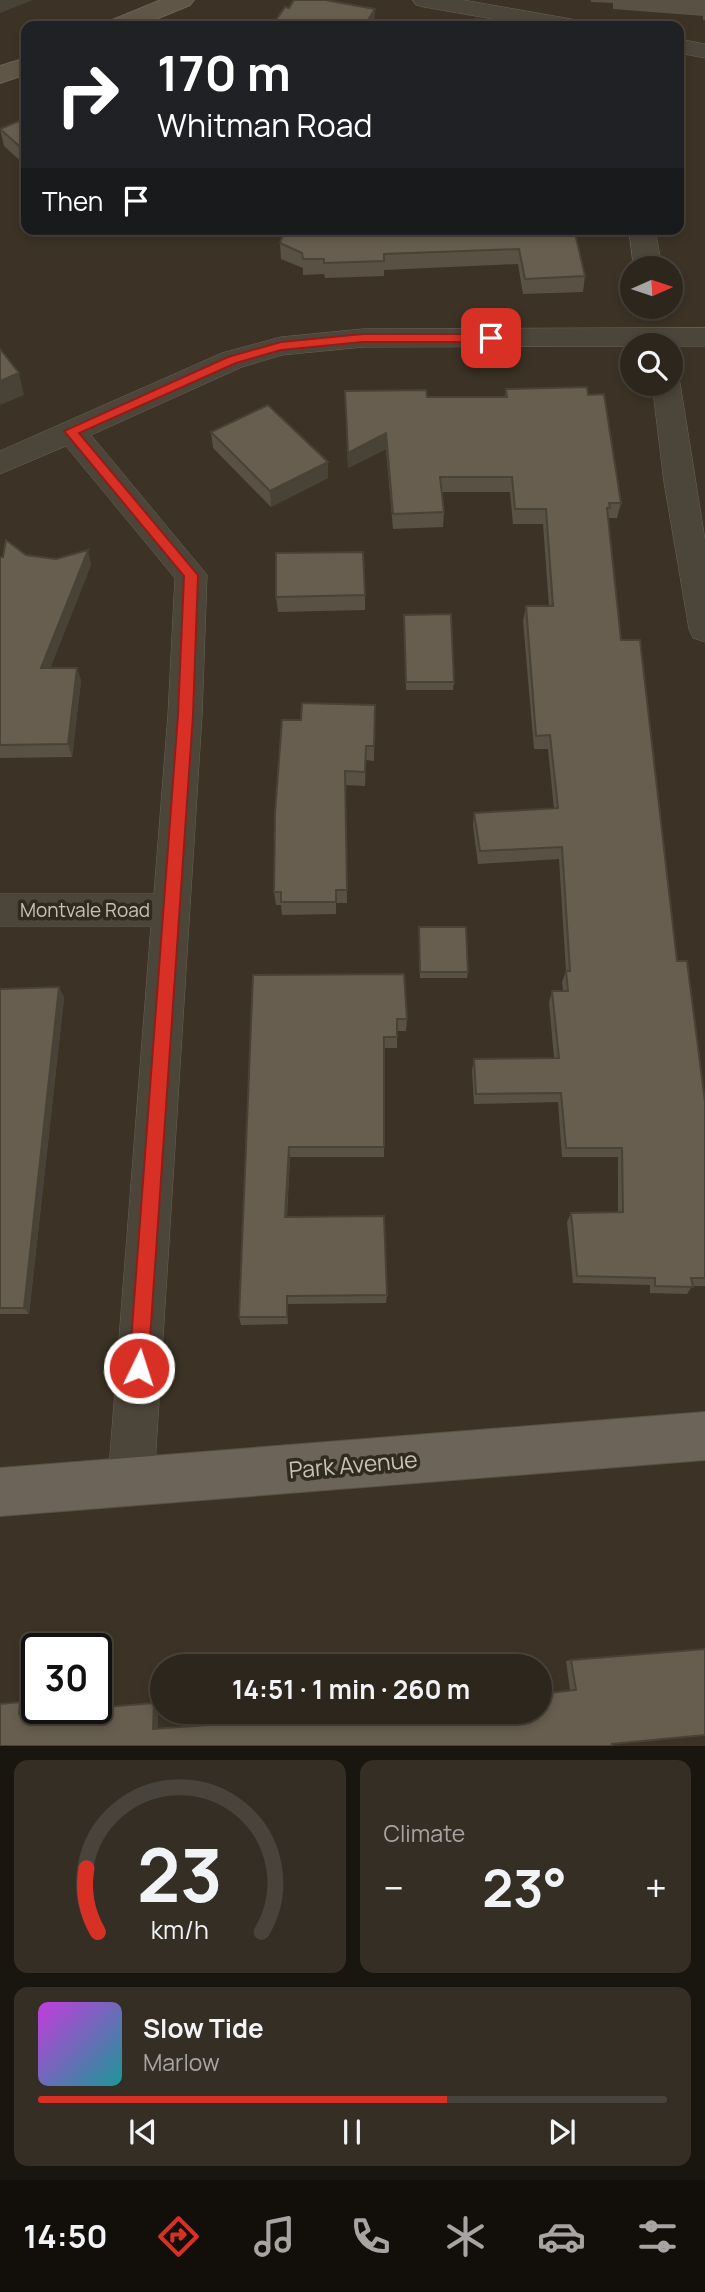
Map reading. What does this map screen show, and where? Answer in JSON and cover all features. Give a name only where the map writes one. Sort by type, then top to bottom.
[{"type":"main road","points":[[131,21],[182,0]]},
{"type":"main road","points":[[0,75],[21,67]]},
{"type":"main road","name":"Park Avenue","points":[[0,1492],[705,1436]]},
{"type":"street","points":[[424,0],[543,21]]},
{"type":"street","points":[[684,47],[705,51]]},
{"type":"street","points":[[643,235],[646,256]]},
{"type":"street","points":[[0,463],[232,360],[281,346],[363,338],[659,332],[705,337]]},
{"type":"street","points":[[668,396],[705,629]]},
{"type":"street","points":[[71,431],[191,575],[185,715],[131,1481]]},
{"type":"street","name":"Montvale Road","points":[[0,910],[170,910]]},
{"type":"building","points":[[294,0],[325,0],[375,9],[367,21],[275,21],[285,7],[289,8]]},
{"type":"building","points":[[21,120],[21,148],[0,129]]},
{"type":"building","points":[[283,235],[575,235],[585,276],[525,279],[519,249],[384,254],[384,261],[324,263],[324,259],[303,259],[302,253],[280,243]]},
{"type":"building","points":[[0,349],[19,373],[0,381]]},
{"type":"building","points":[[587,387],[588,395],[604,394],[621,503],[609,503],[610,508],[607,508],[621,640],[640,640],[677,961],[687,961],[705,1102],[705,1278],[691,1278],[693,1287],[655,1286],[655,1278],[577,1276],[571,1213],[623,1212],[622,1148],[566,1148],[561,1093],[476,1094],[474,1059],[559,1058],[552,991],[568,991],[566,971],[570,971],[562,847],[480,851],[474,813],[558,808],[550,735],[536,736],[526,606],[553,606],[546,509],[515,509],[512,477],[440,477],[444,512],[393,514],[386,433],[348,453],[345,391],[426,390],[427,397],[507,397],[506,389]]},
{"type":"building","points":[[268,405],[328,462],[270,491],[211,432]]},
{"type":"building","points":[[6,540],[26,555],[56,559],[88,550],[41,668],[77,668],[68,744],[0,745],[0,557],[3,557]]},
{"type":"building","points":[[363,552],[365,595],[276,597],[276,553]]},
{"type":"building","points":[[451,614],[454,682],[406,682],[404,615]]},
{"type":"building","points":[[302,703],[375,705],[374,746],[366,746],[365,772],[345,771],[347,890],[336,890],[336,902],[281,902],[281,892],[274,892],[275,813],[282,720],[301,720]]},
{"type":"building","points":[[419,927],[466,927],[468,972],[420,972]]},
{"type":"building","points":[[404,974],[407,1019],[397,1019],[397,1037],[384,1037],[384,1147],[289,1147],[285,1217],[384,1216],[387,1295],[287,1296],[287,1317],[239,1317],[253,975]]},
{"type":"building","points":[[59,987],[24,1308],[0,1308],[0,989]]},
{"type":"building","points":[[705,1649],[705,1735],[612,1746],[0,1746],[0,1704],[20,1702],[21,1724],[112,1724],[112,1706],[150,1703],[150,1724],[153,1724],[153,1729],[222,1724],[552,1724],[552,1693],[576,1690],[571,1660]]},
{"type":"route","points":[[139,1368],[185,715],[191,575],[71,431],[232,360],[281,346],[363,338],[491,338]]}]
